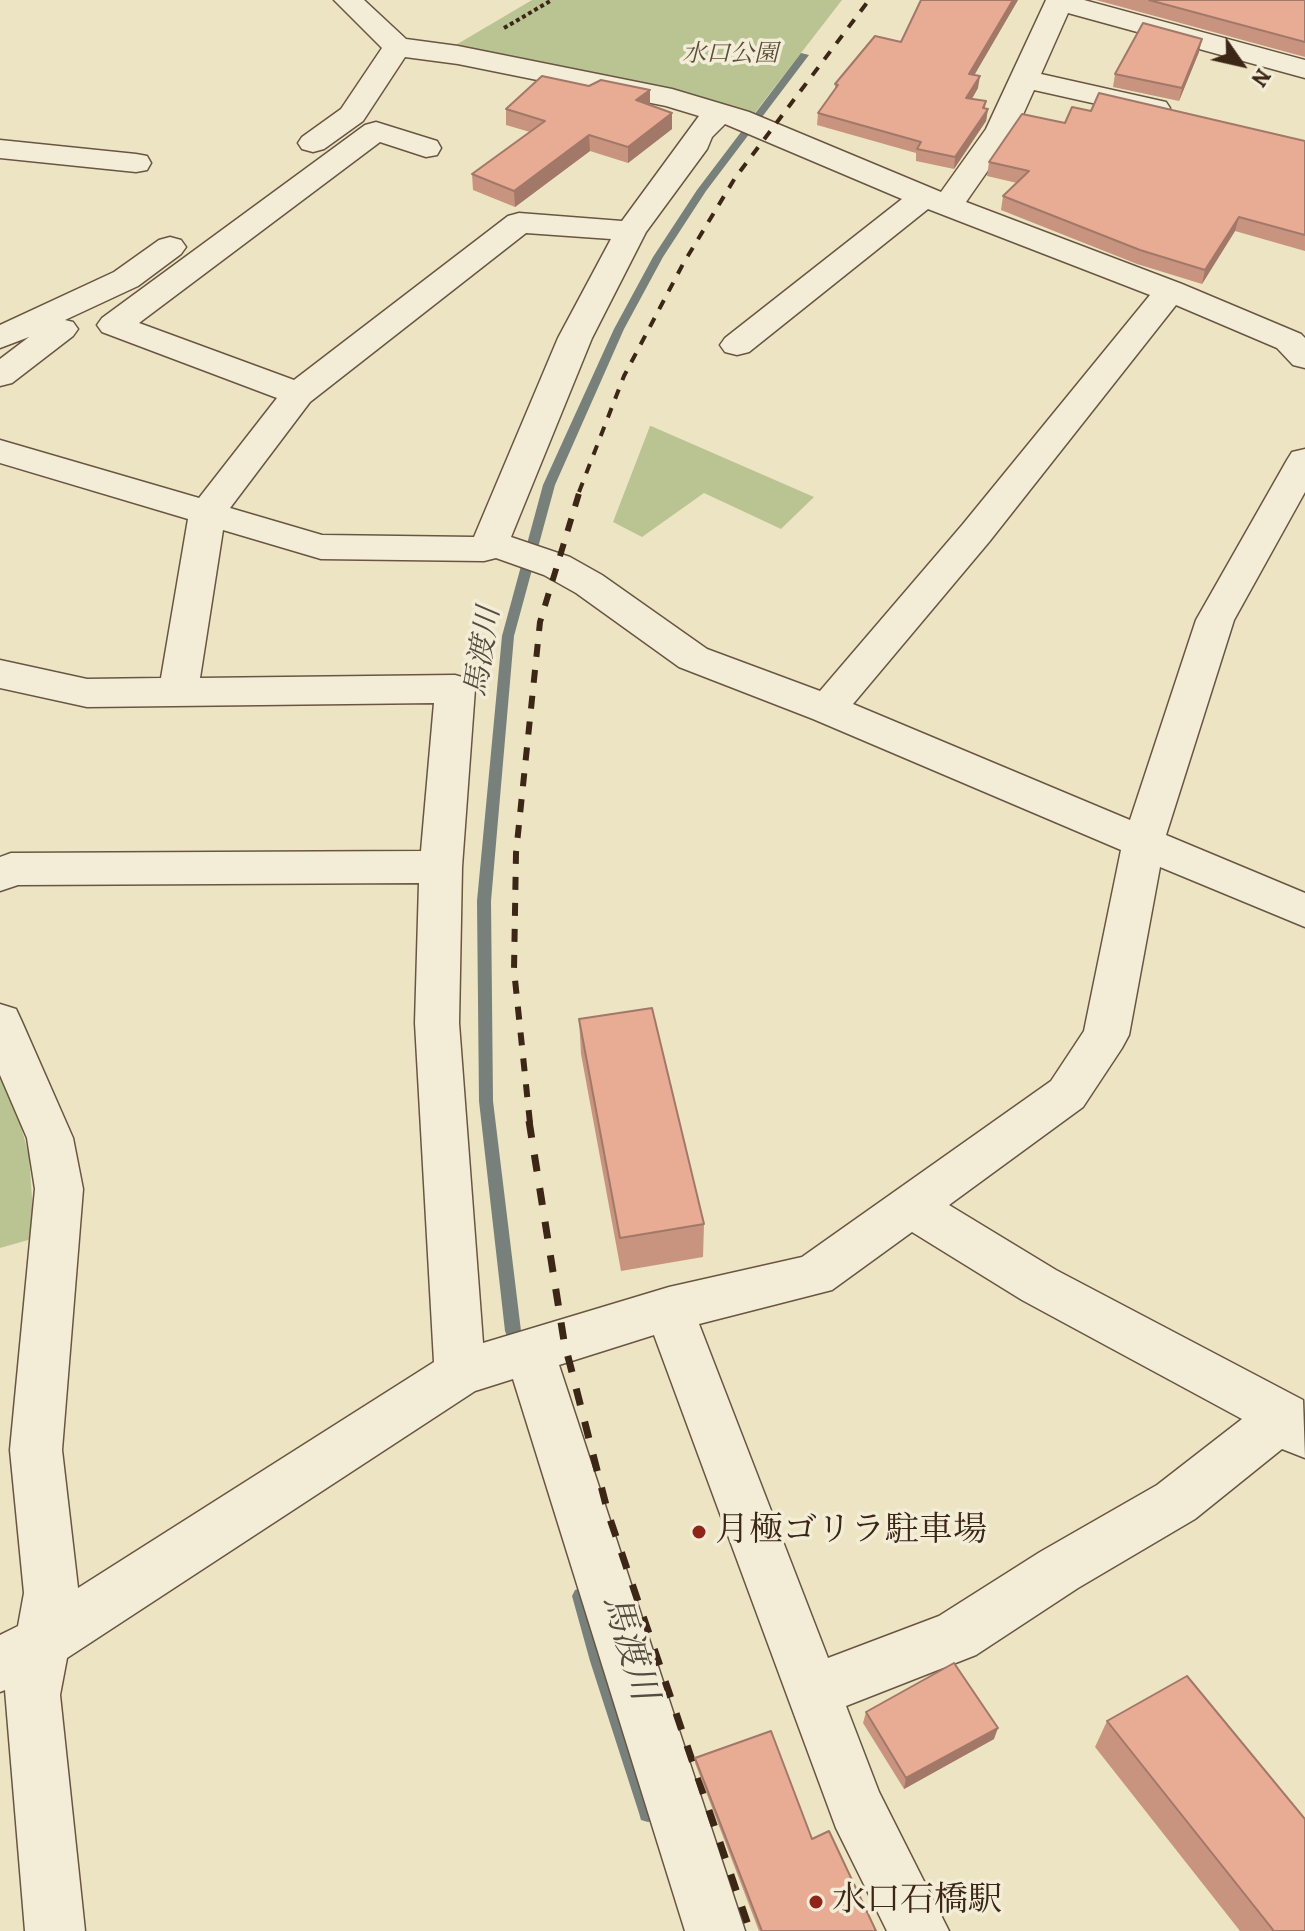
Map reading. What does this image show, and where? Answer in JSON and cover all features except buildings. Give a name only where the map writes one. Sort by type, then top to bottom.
[{"type":"street","points":[[348,0],[397,47],[474,58],[672,98],[740,119],[936,202],[1170,291],[1289,341],[1305,358]]},
{"type":"street","points":[[737,345],[936,202],[1001,130],[1060,1],[1305,69]]},
{"type":"street","points":[[0,376],[126,279],[352,115],[397,47]]},
{"type":"street","points":[[1022,79],[1177,113]]},
{"type":"street","points":[[515,550],[575,338],[631,231],[692,149],[698,134],[740,119]]},
{"type":"street","points":[[298,394],[114,325],[376,131],[426,148]]},
{"type":"street","points":[[0,149],[136,163]]},
{"type":"street","points":[[178,692],[207,513],[298,394],[519,223],[631,231]]},
{"type":"street","points":[[0,338],[126,279]]},
{"type":"street","points":[[827,709],[976,533],[1170,291]]},
{"type":"street","points":[[0,451],[321,547],[515,550],[589,584],[693,658],[827,709],[1305,911]]},
{"type":"street","points":[[21,1653],[460,1373],[669,1309],[815,1275],[1067,1094],[1106,1035],[1143,843],[1215,620],[1305,460]]},
{"type":"street","points":[[0,674],[87,693],[455,689],[441,867],[437,1023],[460,1373]]},
{"type":"street","points":[[0,875],[11,869],[441,867]]},
{"type":"street","points":[[0,1022],[50,1138],[59,1189],[36,1450],[51,1593],[21,1653],[32,1695],[55,1931]]},
{"type":"street","points":[[814,1691],[957,1636],[1295,1426],[1039,1285],[912,1207]]},
{"type":"street","points":[[669,1309],[856,1808],[919,1931]]},
{"type":"street","points":[[530,1352],[715,1931]]},
{"type":"green space","name":"水口公園","points":[[532,0],[842,0],[750,119],[449,49]]},
{"type":"green space","points":[[650,426],[814,497],[781,529],[704,493],[642,537],[613,522]]},
{"type":"green space","points":[[0,1047],[29,1156],[35,1238],[0,1248]]},
{"type":"waterway","name":"馬渡川","points":[[513,1331],[486,1101],[484,901],[508,636],[549,485],[619,329],[658,257],[702,190],[804,55]]},
{"type":"waterway","name":"馬渡川","points":[[581,1596],[648,1813]]},
{"type":"railway","points":[[579,492],[624,376],[683,264],[735,178],[869,0]]},
{"type":"railway","points":[[530,1123],[514,970],[516,853],[540,622],[580,490]]},
{"type":"railway","points":[[529,1121],[564,1341],[608,1513],[750,1931]]},
{"type":"place","name":"月極ゴリラ駐車場","points":[[699,1532]]},
{"type":"place","name":"水口石橋駅","points":[[816,1902]]}]
